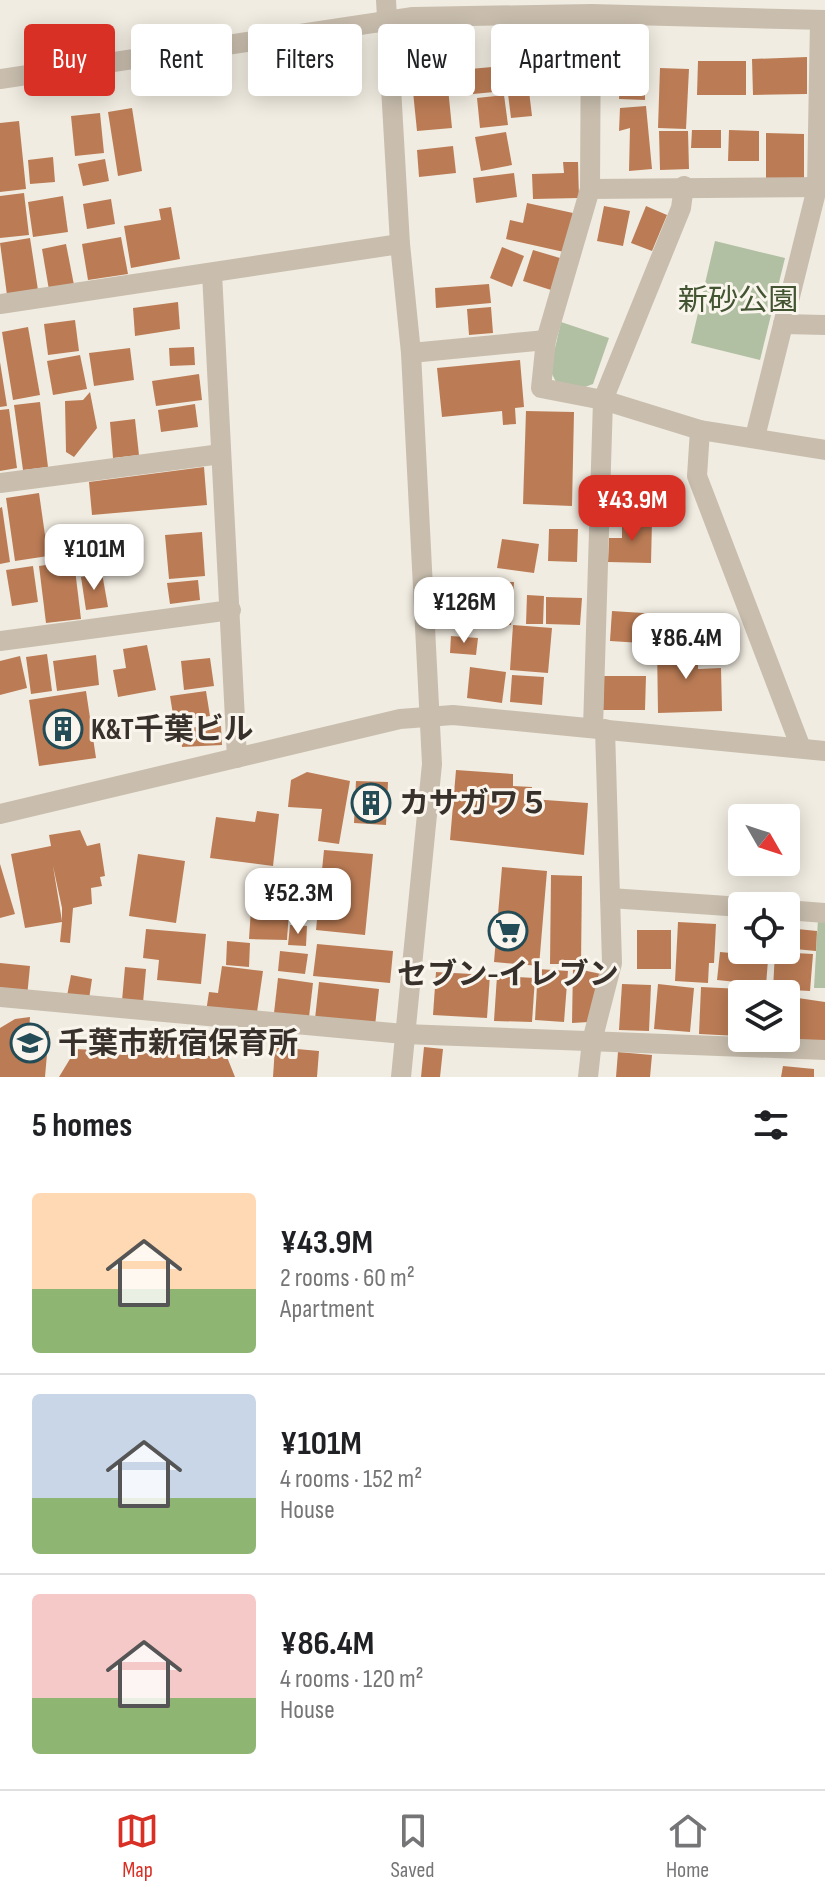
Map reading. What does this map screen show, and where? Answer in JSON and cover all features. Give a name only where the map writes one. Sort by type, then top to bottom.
[{"type":"street","points":[[386,0],[400,244],[411,353],[432,764],[401,1077]]},
{"type":"street","points":[[603,10],[590,189],[546,340],[541,388],[603,400],[700,430],[825,450]]},
{"type":"street","points":[[0,79],[413,17],[603,10],[822,20],[821,188],[755,437]]},
{"type":"street","points":[[590,189],[684,186],[821,188]]},
{"type":"street","points":[[588,1077],[592,1041],[612,963],[599,728],[603,400],[681,208],[684,186]]},
{"type":"street","points":[[0,304],[400,244]]},
{"type":"street","points":[[212,273],[237,758]]},
{"type":"street","points":[[783,324],[825,325]]},
{"type":"street","points":[[411,353],[546,340]]},
{"type":"street","points":[[700,430],[697,476],[801,748]]},
{"type":"street","points":[[0,483],[221,454]]},
{"type":"street","points":[[0,641],[231,610]]},
{"type":"street","points":[[0,814],[429,715],[599,728],[825,751]]},
{"type":"street","points":[[610,898],[728,906]]},
{"type":"street","points":[[800,911],[825,913]]},
{"type":"street","points":[[0,997],[404,1034],[825,1050]]},
{"type":"green space","name":"新砂公園","points":[[715,241],[785,258],[760,360],[691,343]]},
{"type":"green space","points":[[561,322],[609,338],[593,384],[577,390],[557,384],[550,370]]},
{"type":"green space","points":[[818,919],[825,919],[825,988],[814,988]]},
{"type":"building","points":[[807,57],[807,94],[753,95],[752,59]]},
{"type":"building","points":[[698,61],[746,61],[746,95],[697,95]]},
{"type":"building","points":[[491,67],[491,92],[475,94],[475,69]]},
{"type":"building","points":[[660,68],[689,69],[686,129],[658,128]]},
{"type":"building","points":[[413,96],[449,96],[452,128],[417,131]]},
{"type":"building","points":[[504,96],[508,125],[480,128],[477,98]]},
{"type":"building","points":[[508,96],[530,96],[532,116],[511,118]]},
{"type":"building","points":[[619,96],[645,96],[645,100],[619,99]]},
{"type":"building","points":[[646,106],[652,169],[629,171],[630,128],[619,131],[620,108]]},
{"type":"building","points":[[132,108],[142,171],[118,176],[108,112]]},
{"type":"building","points":[[100,113],[104,153],[75,156],[71,116]]},
{"type":"building","points":[[19,121],[26,189],[0,192],[0,123]]},
{"type":"building","points":[[692,130],[721,130],[721,148],[691,148]]},
{"type":"building","points":[[729,130],[759,131],[759,161],[728,161]]},
{"type":"building","points":[[659,131],[688,131],[689,169],[660,170]]},
{"type":"building","points":[[506,132],[512,165],[481,171],[475,137]]},
{"type":"building","points":[[766,133],[804,134],[804,181],[766,181]]},
{"type":"building","points":[[453,146],[456,173],[419,177],[417,150]]},
{"type":"building","points":[[53,157],[55,182],[30,184],[28,160]]},
{"type":"building","points":[[105,159],[109,181],[83,186],[78,164]]},
{"type":"building","points":[[563,162],[578,162],[579,198],[533,199],[532,174],[564,173]]},
{"type":"building","points":[[514,173],[517,197],[476,203],[473,178]]},
{"type":"building","points":[[24,193],[29,235],[0,238],[0,196]]},
{"type":"building","points":[[63,196],[68,232],[33,237],[28,202]]},
{"type":"building","points":[[111,199],[115,224],[87,229],[83,204]]},
{"type":"building","points":[[527,203],[573,213],[564,252],[506,239],[510,220],[523,223]]},
{"type":"building","points":[[604,206],[630,211],[623,246],[597,241]]},
{"type":"building","points":[[646,206],[667,215],[652,251],[631,243]]},
{"type":"building","points":[[171,207],[180,259],[131,268],[124,226],[161,220],[159,209]]},
{"type":"building","points":[[121,237],[128,274],[88,280],[82,244]]},
{"type":"building","points":[[30,238],[38,290],[7,295],[0,243]]},
{"type":"building","points":[[66,244],[74,285],[49,290],[42,249]]},
{"type":"building","points":[[502,247],[524,256],[512,287],[490,278]]},
{"type":"building","points":[[533,250],[560,258],[551,290],[523,281]]},
{"type":"building","points":[[489,284],[491,303],[436,308],[435,288]]},
{"type":"building","points":[[178,302],[180,329],[135,336],[133,308]]},
{"type":"building","points":[[491,307],[493,333],[469,335],[467,309]]},
{"type":"building","points":[[75,320],[79,351],[48,355],[44,324]]},
{"type":"building","points":[[28,327],[40,395],[13,400],[2,332]]},
{"type":"building","points":[[194,347],[195,365],[170,366],[169,348]]},
{"type":"building","points":[[130,348],[134,380],[94,386],[89,353]]},
{"type":"building","points":[[80,355],[87,389],[53,395],[47,361]]},
{"type":"building","points":[[520,360],[524,407],[515,408],[516,424],[503,425],[502,411],[442,417],[437,368]]},
{"type":"building","points":[[0,362],[7,406],[0,407]]},
{"type":"building","points":[[199,374],[202,400],[156,406],[152,381]]},
{"type":"building","points":[[90,392],[97,428],[74,457],[66,452],[65,401],[83,400]]},
{"type":"building","points":[[40,402],[48,467],[23,470],[14,405]]},
{"type":"building","points":[[195,404],[198,427],[161,432],[158,410]]},
{"type":"building","points":[[9,409],[17,468],[0,471],[0,410]]},
{"type":"building","points":[[526,411],[574,412],[572,506],[523,504]]},
{"type":"building","points":[[135,419],[139,455],[113,458],[110,422]]},
{"type":"building","points":[[204,467],[207,505],[92,515],[89,482]]},
{"type":"building","points":[[657,485],[659,513],[626,516],[624,487]]},
{"type":"building","points":[[621,486],[622,505],[601,506],[601,487]]},
{"type":"building","points":[[39,493],[48,556],[15,561],[6,498]]},
{"type":"building","points":[[0,508],[10,562],[0,564]]},
{"type":"building","points":[[622,520],[652,521],[651,563],[608,562],[609,538],[622,538]]},
{"type":"building","points":[[549,529],[578,529],[577,562],[548,561]]},
{"type":"building","points":[[202,532],[205,576],[169,579],[165,535]]},
{"type":"building","points":[[502,539],[539,544],[534,573],[497,568]]},
{"type":"building","points":[[74,561],[81,619],[46,623],[39,566]]},
{"type":"building","points":[[33,566],[38,602],[12,606],[6,570]]},
{"type":"building","points":[[102,573],[108,607],[86,610],[81,577]]},
{"type":"building","points":[[198,580],[200,600],[170,604],[167,583]]},
{"type":"building","points":[[489,582],[514,582],[511,625],[473,626],[474,609],[487,610]]},
{"type":"building","points":[[527,595],[544,596],[543,624],[526,624]]},
{"type":"building","points":[[546,597],[582,598],[580,625],[546,624]]},
{"type":"building","points":[[612,611],[659,614],[657,644],[610,641]]},
{"type":"building","points":[[513,625],[552,628],[548,673],[510,670]]},
{"type":"building","points":[[451,636],[478,638],[476,655],[450,653]]},
{"type":"building","points":[[698,644],[698,669],[721,668],[722,711],[658,713],[657,645]]},
{"type":"building","points":[[147,645],[156,690],[118,697],[113,670],[126,668],[123,649]]},
{"type":"building","points":[[47,654],[52,691],[31,694],[26,657]]},
{"type":"building","points":[[96,655],[99,685],[57,691],[53,661]]},
{"type":"building","points":[[20,656],[27,688],[0,695],[0,661]]},
{"type":"building","points":[[210,658],[214,686],[184,690],[181,661]]},
{"type":"building","points":[[470,667],[506,672],[502,703],[467,698]]},
{"type":"building","points":[[512,675],[544,677],[542,705],[510,702]]},
{"type":"building","points":[[604,676],[646,676],[645,710],[603,710]]},
{"type":"building","name":"K&T千葉ビル","points":[[86,691],[96,758],[39,766],[29,700]]},
{"type":"building","points":[[206,691],[210,716],[174,721],[170,696]]},
{"type":"building","points":[[221,726],[222,745],[182,747],[181,728]]},
{"type":"building","points":[[456,770],[513,774],[513,786],[532,787],[531,799],[588,803],[584,855],[450,840]]},
{"type":"building","points":[[307,772],[350,781],[339,844],[318,841],[322,809],[288,807],[291,780]]},
{"type":"building","name":"カサガワ５","points":[[356,781],[388,782],[386,825],[354,823]]},
{"type":"building","points":[[257,811],[279,814],[273,866],[210,858],[216,817],[255,822]]},
{"type":"building","points":[[80,830],[87,846],[100,843],[105,876],[100,877],[102,886],[91,888],[92,904],[73,908],[70,943],[60,942],[62,922],[25,928],[11,854],[51,846],[49,835]],"holes":[[[53,866],[62,908],[62,921]]]},
{"type":"building","points":[[324,850],[373,854],[365,935],[316,930]]},
{"type":"building","points":[[138,854],[185,861],[176,923],[129,916]]},
{"type":"building","points":[[0,864],[15,914],[0,918]]},
{"type":"building","points":[[502,867],[547,871],[539,966],[494,962]]},
{"type":"building","points":[[551,875],[582,876],[581,964],[550,964]]},
{"type":"building","points":[[253,878],[291,880],[287,940],[249,939]]},
{"type":"building","points":[[678,922],[716,924],[714,963],[709,963],[708,983],[675,981]]},
{"type":"building","points":[[290,925],[307,926],[306,946],[288,945]]},
{"type":"building","points":[[146,929],[206,934],[201,984],[157,980],[159,960],[143,958]]},
{"type":"building","points":[[800,929],[817,931],[816,951],[800,949]]},
{"type":"building","points":[[637,930],[671,930],[671,969],[637,969]]},
{"type":"building","points":[[227,941],[250,943],[249,967],[226,965]]},
{"type":"building","points":[[317,944],[393,951],[390,983],[313,976]]},
{"type":"building","points":[[280,951],[308,954],[305,974],[278,971]]},
{"type":"building","points":[[720,952],[728,953],[728,964],[768,964],[766,980],[717,980]]},
{"type":"building","points":[[800,953],[813,954],[810,991],[800,990],[800,980],[773,980],[774,964],[800,964]]},
{"type":"building","points":[[0,963],[30,966],[27,997],[0,994]]},
{"type":"building","points":[[222,966],[263,971],[256,1019],[206,1012],[209,992],[218,993]]},
{"type":"building","points":[[125,967],[146,969],[143,1003],[122,1001]]},
{"type":"building","points":[[573,968],[601,974],[589,1022],[572,1023]]},
{"type":"building","points":[[538,969],[568,971],[564,1022],[535,1020]]},
{"type":"building","points":[[436,972],[490,975],[487,1018],[433,1015]]},
{"type":"building","points":[[71,975],[92,979],[89,999],[67,996]]},
{"type":"building","points":[[497,976],[535,978],[532,1022],[494,1021]]},
{"type":"building","points":[[278,978],[313,983],[309,1017],[274,1013]]},
{"type":"building","points":[[319,982],[379,989],[375,1026],[315,1019]]},
{"type":"building","points":[[622,984],[651,985],[649,1031],[619,1030]]},
{"type":"building","points":[[658,984],[694,988],[690,1032],[654,1029]]},
{"type":"building","points":[[701,987],[728,988],[728,1035],[699,1034]]},
{"type":"building","points":[[800,998],[825,1002],[825,1044],[800,1041]]},
{"type":"building","points":[[30,1017],[29,1030],[49,1031],[45,1077],[0,1077],[0,1028],[15,1019]]},
{"type":"building","points":[[275,1047],[319,1051],[317,1077],[273,1077]]},
{"type":"building","points":[[424,1047],[443,1049],[440,1077],[421,1077]]},
{"type":"building","points":[[76,1049],[227,1057],[235,1077],[59,1077]]},
{"type":"building","points":[[618,1052],[652,1055],[650,1077],[616,1077]]},
{"type":"building","points":[[783,1066],[814,1069],[814,1077],[781,1077]]},
{"type":"place","name":"K&T千葉ビル","points":[[63,729]]},
{"type":"place","name":"カサガワ５","points":[[371,803]]},
{"type":"place","name":"セブン-イレブン","points":[[508,931]]},
{"type":"place","name":"千葉市新宿保育所","points":[[30,1043]]}]
